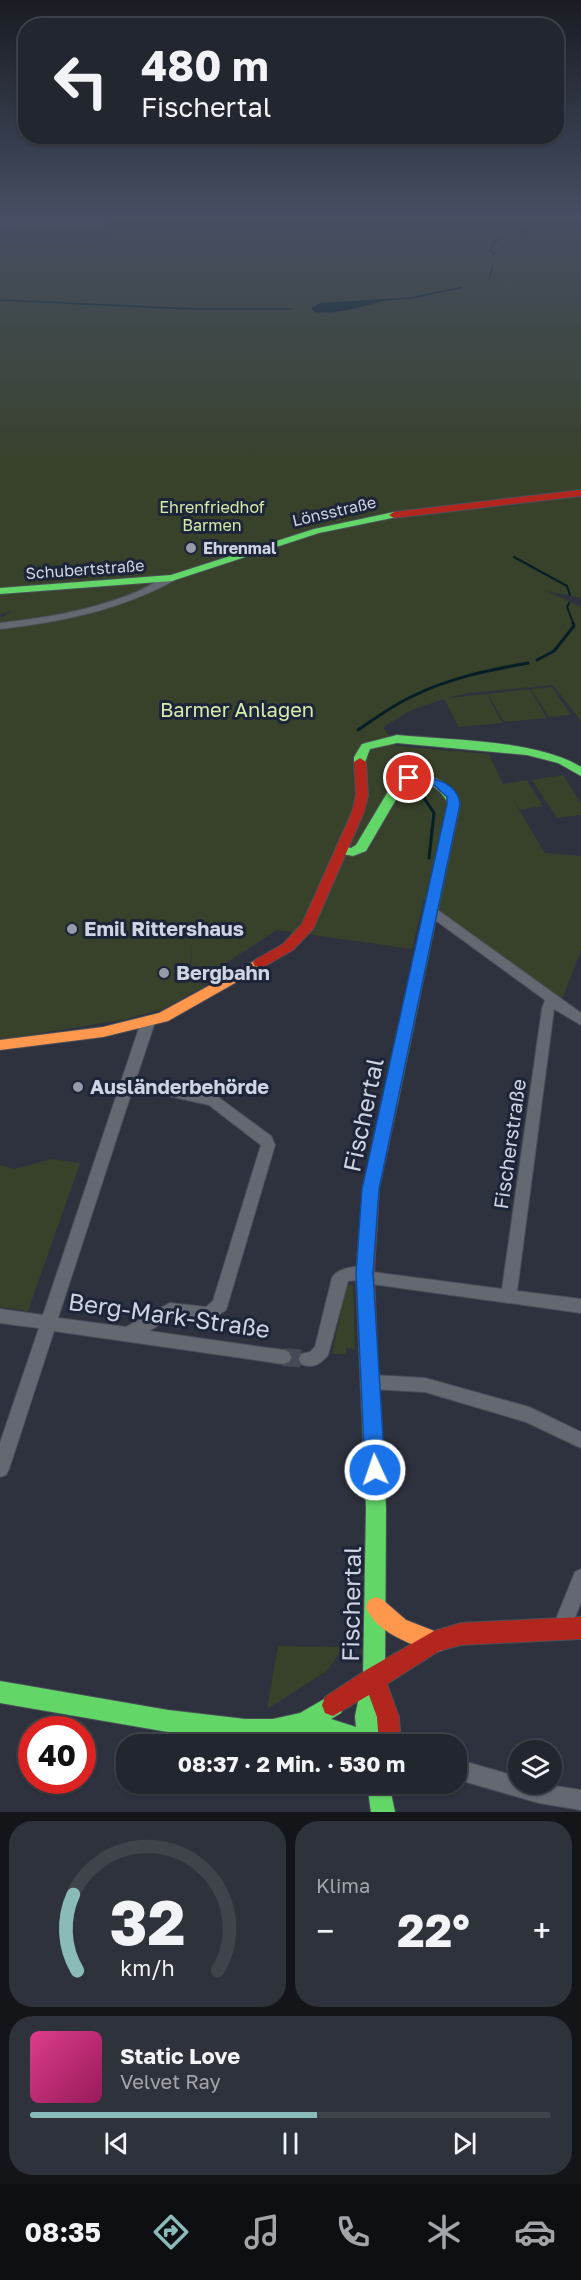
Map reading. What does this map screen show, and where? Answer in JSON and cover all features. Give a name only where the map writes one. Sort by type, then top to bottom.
[{"type":"street","name":"Lönsstraße","points":[[0,626],[66,616],[150,590],[172,578],[289,538],[351,523],[385,516],[581,493]]},
{"type":"street","name":"Schubertstraße","points":[[0,591],[172,578]]},
{"type":"street","points":[[0,1046],[116,1030],[163,1017],[296,941],[308,926],[358,812],[362,795],[360,757],[366,747],[374,743],[397,739],[527,751],[562,760],[581,772]]},
{"type":"street","name":"Fischertal","points":[[342,850],[353,852],[361,848],[400,781],[415,777],[432,780],[446,787],[453,796],[454,804],[371,1189],[365,1275],[375,1470],[376,1607],[374,1678],[366,1716],[369,1734]]},
{"type":"street","points":[[431,910],[581,1020]]},
{"type":"street","name":"Fischerstraße","points":[[509,1295],[548,1009],[552,999]]},
{"type":"street","points":[[0,1469],[148,1022]]},
{"type":"street","points":[[129,1082],[213,1101],[266,1140],[268,1145],[220,1305],[208,1314],[170,1310],[129,1335]]},
{"type":"street","points":[[307,1359],[314,1359],[322,1350],[340,1278],[346,1275],[365,1275],[581,1306]]},
{"type":"street","name":"Berg-Mark-Straße","points":[[0,1316],[283,1357]]},
{"type":"street","points":[[370,1382],[424,1385],[528,1415],[581,1440]]},
{"type":"street","points":[[560,1630],[581,1578]]},
{"type":"street","points":[[376,1607],[399,1627],[434,1642]]},
{"type":"street","points":[[0,1692],[168,1721],[245,1730],[273,1730],[304,1723],[434,1642],[461,1634],[581,1628]]},
{"type":"street","name":"Fischertal","points":[[374,1678],[388,1717],[389,1734]]},
{"type":"street","points":[[304,1723],[346,1734]]},
{"type":"street","points":[[467,1772],[539,1792],[581,1800]]},
{"type":"street","points":[[380,1794],[383,1811]]},
{"type":"street","points":[[383,1811],[386,1794]]},
{"type":"green space","points":[[0,302],[581,302],[581,598],[547,591],[581,607],[581,721],[553,685],[469,693],[447,698],[487,694],[502,723],[459,727],[444,699],[412,710],[383,727],[396,746],[489,754],[503,784],[527,780],[543,806],[520,810],[513,800],[545,853],[581,856],[581,950],[563,997],[550,993],[424,899],[412,949],[277,930],[221,966],[205,985],[186,975],[191,966],[192,944],[190,966],[184,975],[205,986],[163,1009],[127,1019],[0,1040],[0,616],[2,618],[11,610],[0,615]]},
{"type":"green space","points":[[552,687],[571,715],[549,717],[531,689]]},
{"type":"green space","points":[[530,689],[547,718],[504,722],[488,694]]},
{"type":"green space","points":[[563,775],[581,803],[581,815],[557,818],[532,780]]},
{"type":"green space","points":[[52,1159],[80,1163],[28,1311],[0,1307],[0,1165],[15,1169]]},
{"type":"green space","points":[[353,1285],[355,1349],[346,1348],[346,1354],[332,1354],[346,1288]]},
{"type":"green space","points":[[278,1646],[344,1647],[327,1671],[267,1709]]},
{"type":"water","points":[[380,302],[342,311],[314,312],[311,308],[320,303]]},
{"type":"waterway","points":[[33,302],[192,309],[291,309]]},
{"type":"waterway","points":[[514,557],[567,586],[570,595]]},
{"type":"waterway","points":[[569,603],[567,607],[574,625]]},
{"type":"waterway","points":[[537,660],[554,651],[574,626],[573,623]]},
{"type":"waterway","points":[[358,730],[398,703],[441,684],[469,675],[528,663]]},
{"type":"waterway","points":[[400,756],[408,771]]},
{"type":"waterway","points":[[414,783],[434,813],[429,858]]},
{"type":"tunnel","points":[[283,1357],[307,1359]]},
{"type":"traffic: fast","points":[[0,591],[172,578],[317,531],[394,515]]},
{"type":"traffic: fast","points":[[360,762],[360,757],[366,747],[397,739],[527,751],[562,760],[581,772]]},
{"type":"traffic: fast","points":[[342,850],[353,852],[361,848],[400,781],[417,778],[433,781],[440,784],[451,796],[454,804],[389,1106]]},
{"type":"traffic: fast","points":[[368,1347],[376,1508],[374,1678],[366,1716],[369,1734]]},
{"type":"traffic: fast","points":[[0,1692],[168,1721],[245,1730],[273,1730],[304,1723],[333,1705]]},
{"type":"traffic: fast","points":[[304,1723],[345,1734]]},
{"type":"traffic: fast","points":[[380,1794],[383,1812]]},
{"type":"traffic: slow","points":[[0,1045],[103,1032],[163,1017],[260,963]]},
{"type":"traffic: slow","points":[[376,1607],[399,1627],[434,1642]]},
{"type":"traffic: jam","points":[[394,515],[581,493]]},
{"type":"traffic: jam","points":[[260,963],[288,947],[308,926],[358,812],[362,795],[360,762]]},
{"type":"traffic: jam","points":[[368,1347],[365,1273],[371,1189],[389,1106]]},
{"type":"traffic: jam","points":[[333,1705],[434,1642],[461,1634],[581,1628]]},
{"type":"traffic: jam","points":[[374,1678],[388,1717],[389,1734]]},
{"type":"place","name":"Ehrenmal","points":[[191,548]]},
{"type":"place","name":"Emil Rittershaus","points":[[72,929]]},
{"type":"place","name":"Bergbahn","points":[[164,973]]},
{"type":"place","name":"Ausländerbehörde","points":[[78,1087]]},
{"type":"route","points":[[375,1470],[365,1273],[366,1226],[371,1189],[454,804],[453,796],[446,787],[432,780],[409,778]]},
{"type":"park label","name":"Ehrenfriedhof Barmen","points":[[212,516]]},
{"type":"park label","name":"Barmer Anlagen","points":[[237,710]]}]
